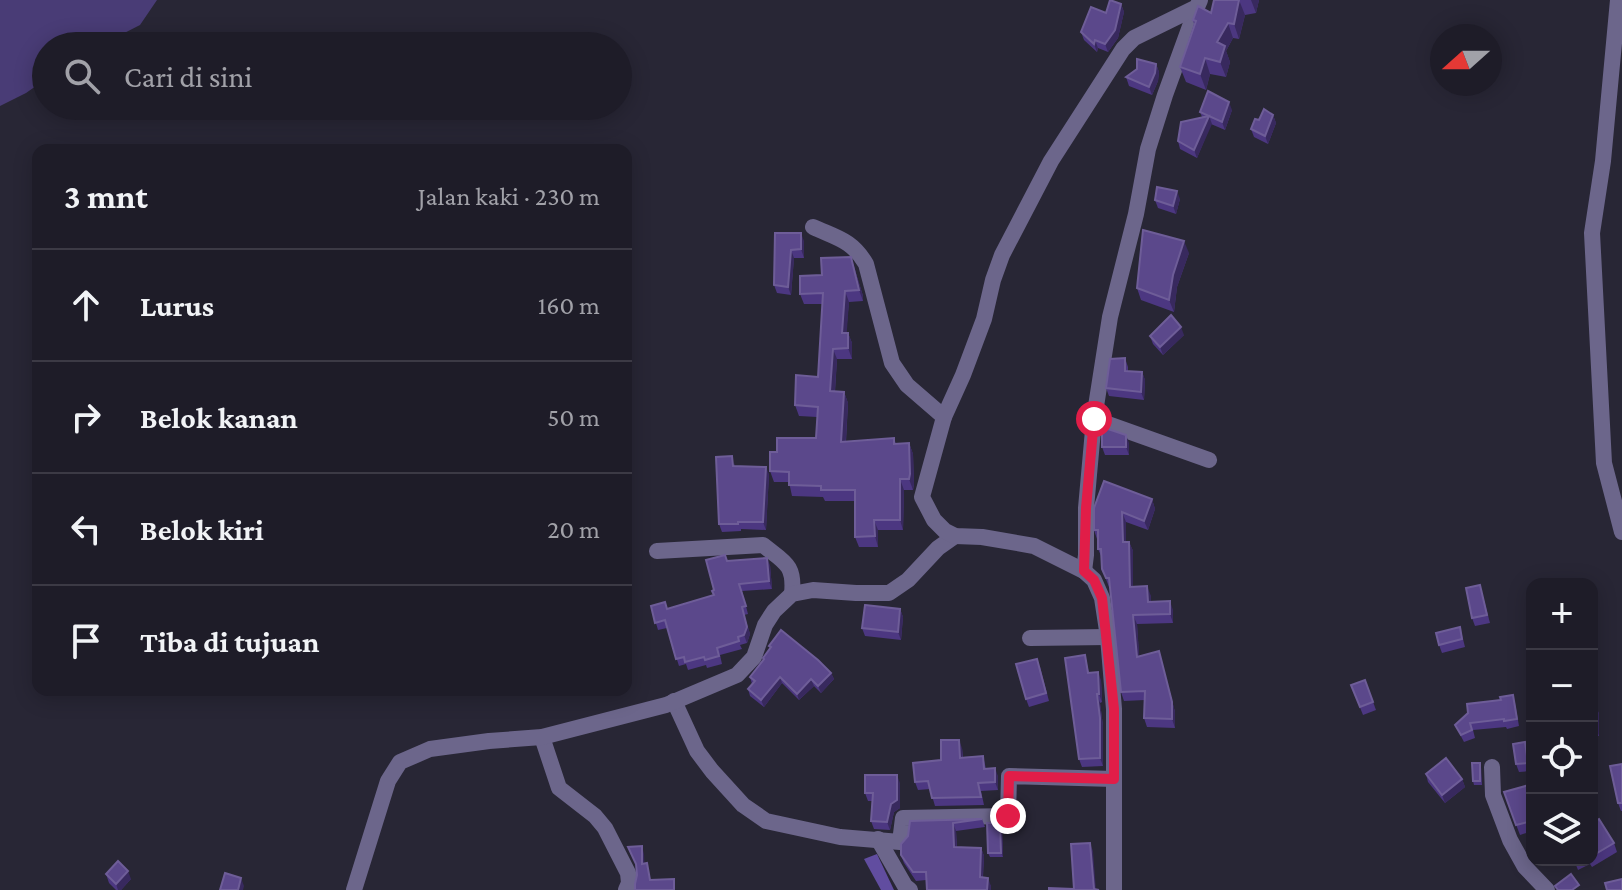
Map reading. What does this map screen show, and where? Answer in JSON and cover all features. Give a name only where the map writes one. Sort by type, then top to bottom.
[{"type":"street","points":[[1618,0],[1603,161],[1592,233],[1604,463],[1622,532]]},
{"type":"street","points":[[1114,890],[1114,709],[1102,598],[1094,580],[1084,571],[1034,546],[955,536],[934,520],[922,497],[944,417],[984,319],[1002,255],[1051,161],[1123,49],[1134,38],[1198,4]]},
{"type":"street","points":[[1084,571],[1094,419],[1110,317],[1136,214],[1148,149],[1198,4]]},
{"type":"street","points":[[813,227],[852,245],[861,255],[892,363],[907,385],[944,417]]},
{"type":"street","points":[[1094,419],[1209,460]]},
{"type":"street","points":[[354,890],[388,781],[400,762],[430,749],[542,737],[674,701],[737,675],[754,657],[765,625],[774,611],[792,594],[813,590],[889,593],[908,580],[938,548],[955,536]]},
{"type":"street","points":[[657,551],[763,545],[788,567],[793,577],[792,594]]},
{"type":"street","points":[[1030,638],[1108,637]]},
{"type":"street","points":[[674,701],[697,751],[743,805],[766,821],[840,837],[900,842],[903,818],[1008,816],[1009,776],[1114,779]]},
{"type":"street","points":[[542,737],[559,788],[595,816],[605,828],[628,873],[626,890]]},
{"type":"street","points":[[1492,767],[1493,795],[1510,840],[1525,867],[1547,890]]},
{"type":"street","points":[[878,839],[910,890]]},
{"type":"shaded area","points":[[0,0],[157,0],[140,25],[126,32],[32,32],[32,89],[0,106]]},
{"type":"shaded area","points":[[877,854],[894,890],[881,890],[864,859]]},
{"type":"building","points":[[1110,0],[1121,4],[1115,30],[1105,44],[1095,40],[1094,44],[1081,32],[1091,7],[1106,13]]},
{"type":"building","points":[[1214,0],[1239,0],[1234,24],[1228,23],[1217,42],[1225,46],[1220,62],[1205,58],[1200,74],[1180,67],[1198,6],[1211,13]]},
{"type":"building","points":[[1137,59],[1156,64],[1149,87],[1126,77],[1137,69]]},
{"type":"building","points":[[1208,91],[1229,102],[1222,122],[1200,112]]},
{"type":"building","points":[[1264,109],[1273,115],[1265,136],[1251,129]]},
{"type":"building","points":[[1209,116],[1194,150],[1178,141],[1181,122]]},
{"type":"building","points":[[1157,187],[1177,191],[1173,206],[1155,200]]},
{"type":"building","points":[[1143,230],[1184,241],[1169,300],[1137,288]]},
{"type":"building","points":[[775,233],[801,233],[801,249],[791,250],[788,287],[774,285]]},
{"type":"building","points":[[851,257],[859,290],[845,291],[842,333],[848,333],[848,348],[833,349],[830,391],[844,392],[841,442],[894,438],[894,444],[909,443],[909,479],[900,479],[900,520],[874,520],[875,536],[855,537],[855,490],[821,490],[821,486],[789,485],[789,472],[770,471],[770,452],[777,452],[777,438],[816,438],[818,407],[795,405],[796,375],[818,377],[823,293],[800,294],[800,276],[822,275],[821,258]]},
{"type":"building","points":[[1171,315],[1181,327],[1160,347],[1150,336]]},
{"type":"building","points":[[1125,358],[1125,371],[1142,372],[1141,392],[1106,388],[1110,359]]},
{"type":"building","points":[[1102,427],[1126,435],[1126,447],[1102,447]]},
{"type":"building","points":[[732,456],[733,466],[766,467],[763,522],[719,524],[716,457]]},
{"type":"building","points":[[1104,481],[1152,499],[1144,521],[1122,512],[1123,542],[1129,542],[1130,587],[1147,586],[1148,602],[1170,601],[1170,614],[1133,615],[1137,657],[1159,651],[1172,702],[1172,719],[1144,718],[1145,691],[1121,692],[1109,578],[1102,569],[1098,530],[1094,530],[1094,508]]},
{"type":"building","points":[[725,555],[727,561],[767,558],[769,581],[739,584],[746,606],[742,607],[747,627],[744,635],[738,637],[739,641],[717,648],[719,656],[685,662],[684,657],[676,659],[665,620],[655,623],[651,606],[665,602],[667,609],[714,595],[706,560]]},
{"type":"building","points":[[1480,585],[1487,615],[1472,618],[1466,588]]},
{"type":"building","points":[[865,605],[900,609],[898,632],[862,628]]},
{"type":"building","points":[[1460,627],[1462,639],[1439,645],[1436,633]]},
{"type":"building","points":[[781,630],[831,673],[818,686],[811,679],[797,694],[780,677],[761,700],[748,689],[755,681],[750,677]]},
{"type":"building","points":[[1085,655],[1088,673],[1098,672],[1100,758],[1079,759],[1065,658]]},
{"type":"building","points":[[1037,659],[1046,693],[1026,699],[1016,664]]},
{"type":"building","points":[[1365,680],[1373,702],[1360,707],[1351,685]]},
{"type":"building","points":[[1513,695],[1517,719],[1470,723],[1472,730],[1461,735],[1455,725],[1468,713],[1467,704],[1501,700],[1500,697]]},
{"type":"building","points":[[941,740],[959,740],[960,758],[983,756],[984,769],[995,768],[995,782],[978,783],[981,797],[932,798],[928,781],[915,782],[913,763],[941,760]]},
{"type":"building","points":[[1525,742],[1526,763],[1516,764],[1513,744]]},
{"type":"building","points":[[1446,758],[1462,779],[1442,795],[1426,774]]},
{"type":"building","points":[[1472,763],[1480,763],[1480,781],[1473,781]]},
{"type":"building","points":[[1622,764],[1622,803],[1618,803],[1610,766]]},
{"type":"building","points":[[865,775],[897,775],[897,800],[891,804],[887,822],[871,821],[873,793],[865,793]]},
{"type":"building","points":[[1526,786],[1526,822],[1516,825],[1504,792]]},
{"type":"building","points":[[982,819],[953,823],[954,847],[981,848],[980,877],[988,878],[987,890],[927,890],[926,872],[913,872],[901,855],[901,844],[908,836],[910,821]]},
{"type":"building","points":[[1598,820],[1614,843],[1598,852]]},
{"type":"building","points":[[987,823],[1000,823],[1001,853],[988,853]]},
{"type":"building","points":[[1090,843],[1094,889],[1099,890],[1049,890],[1074,889],[1071,844]]},
{"type":"building","points":[[642,846],[642,864],[647,863],[650,880],[674,879],[674,890],[635,890],[636,864],[628,847]]},
{"type":"building","points":[[118,861],[128,871],[116,884],[106,874]]},
{"type":"building","points":[[225,873],[241,878],[238,890],[220,890]]},
{"type":"building","points":[[1571,874],[1579,885],[1572,890],[1558,890],[1555,886]]},
{"type":"building","points":[[1622,879],[1622,890],[1607,890],[1605,883]]},
{"type":"route","points":[[1008,816],[1009,776],[1114,779],[1114,709],[1108,637],[1102,598],[1094,580],[1084,571],[1094,419]]}]
